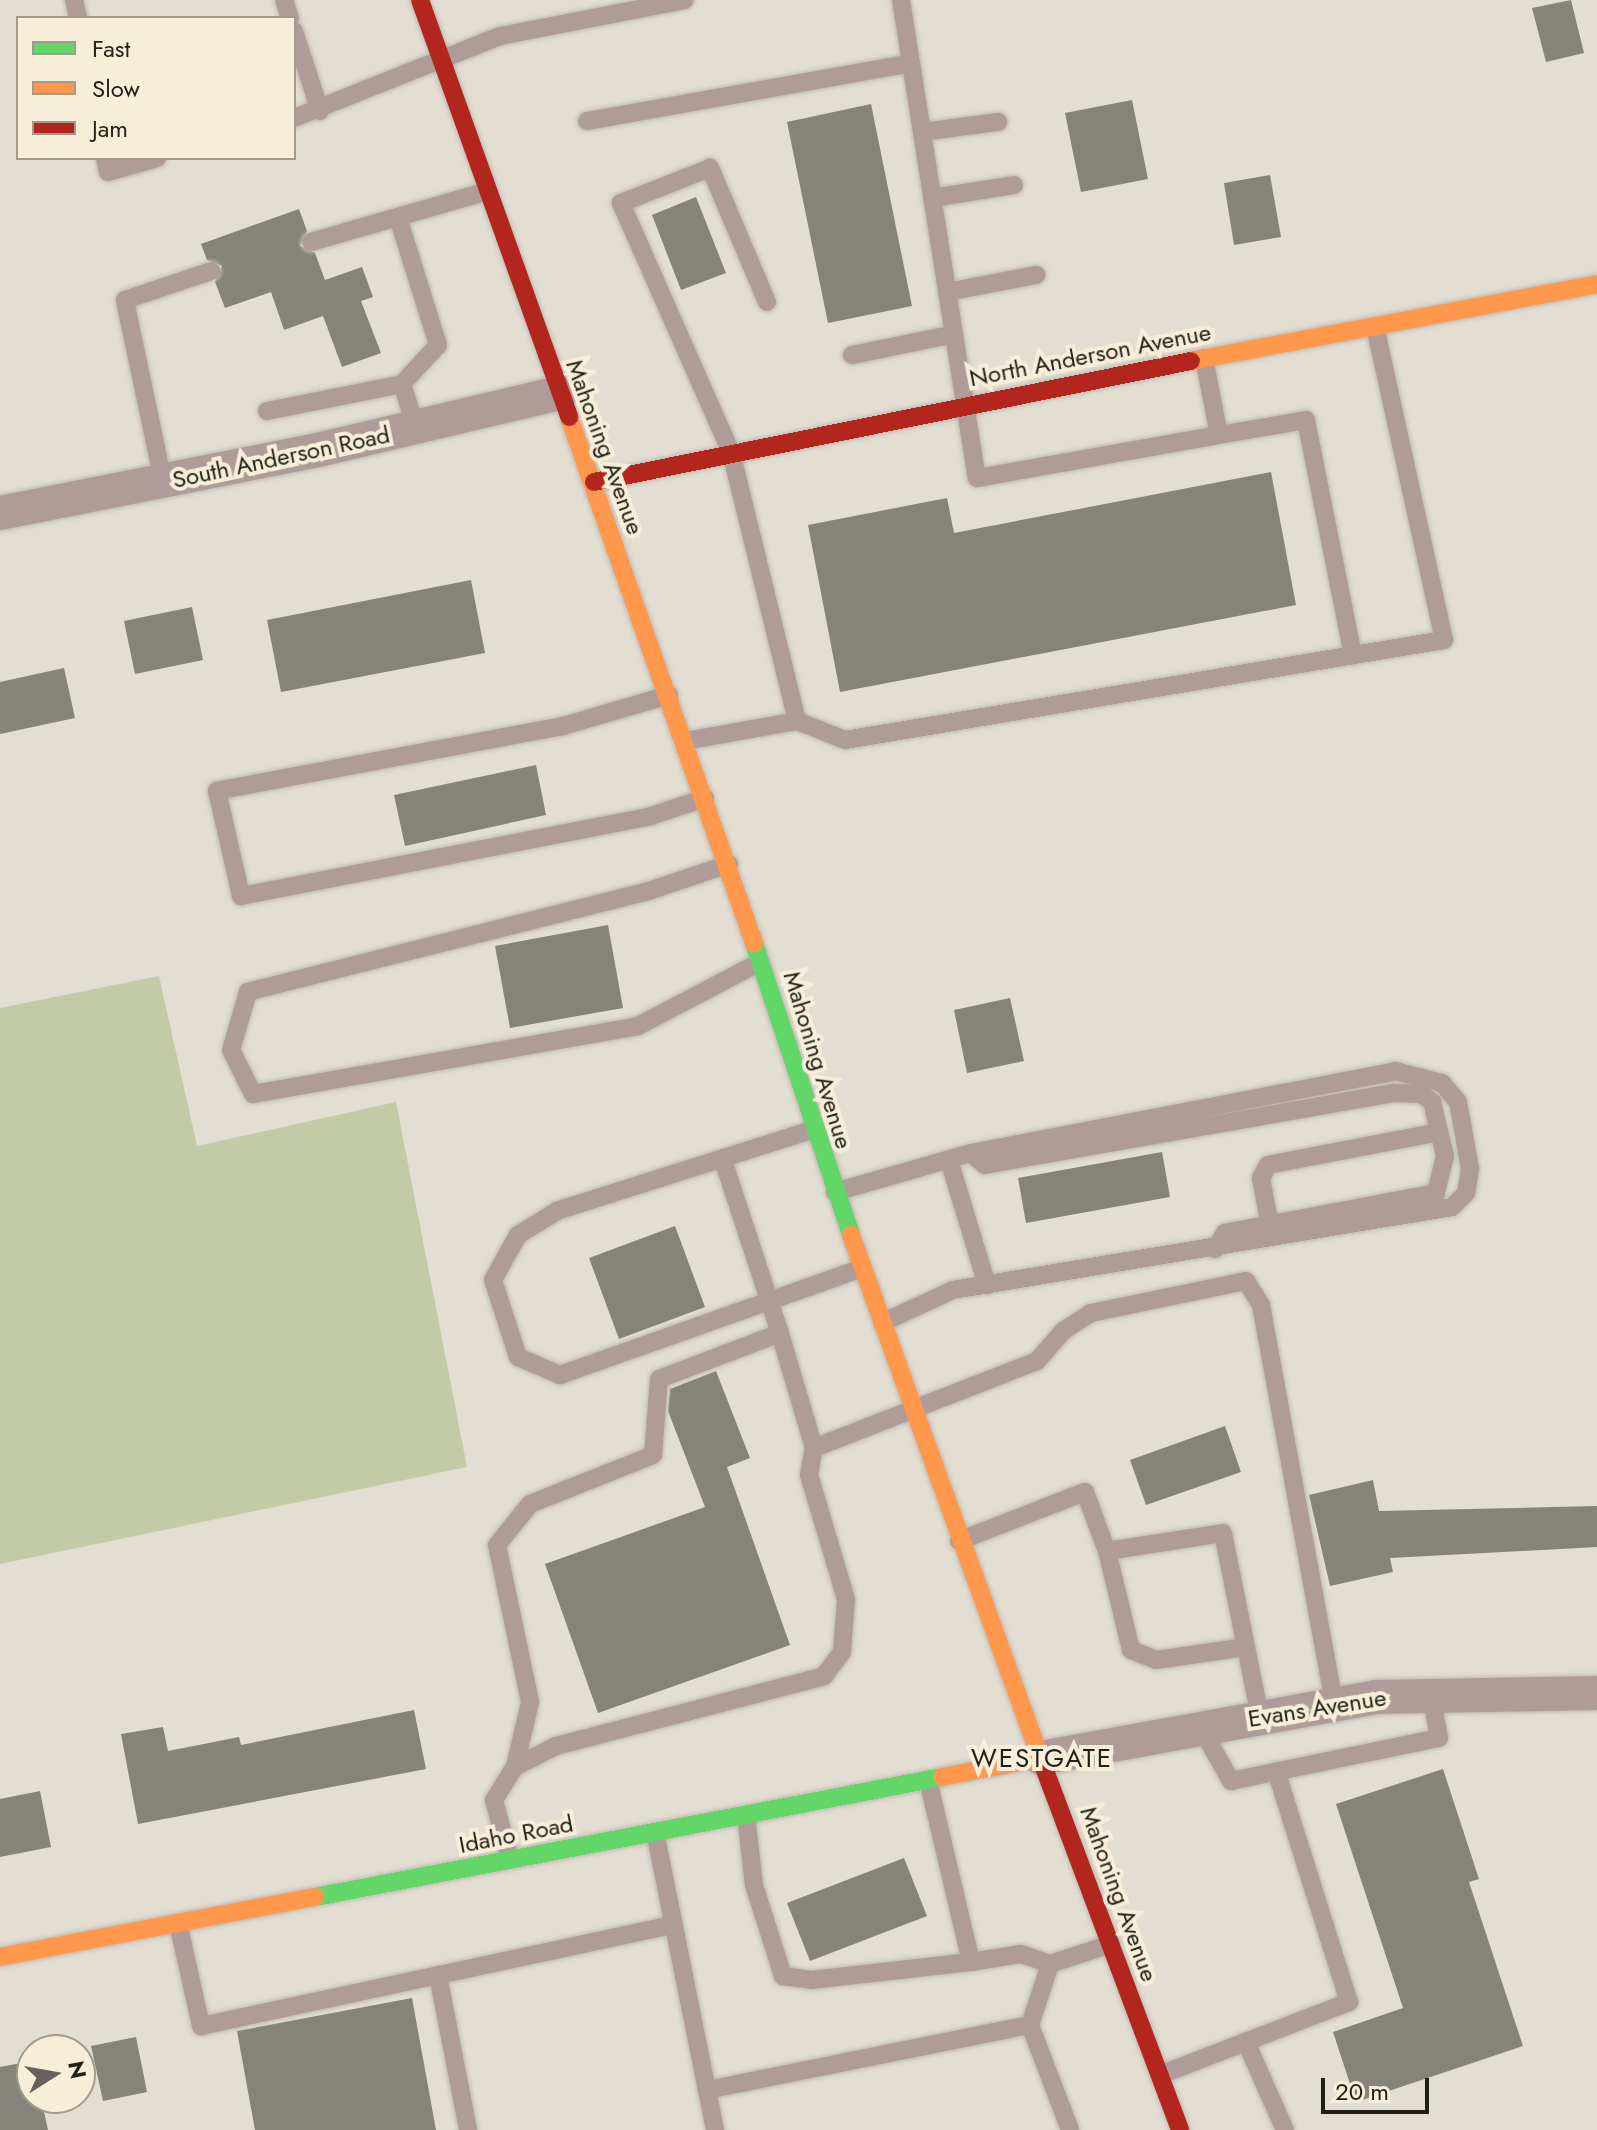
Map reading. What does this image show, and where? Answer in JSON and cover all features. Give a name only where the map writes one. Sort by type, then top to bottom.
[{"type":"main road","name":"Mahoning Avenue","points":[[420,0],[729,864],[835,1192],[959,1541],[1180,2130]]},
{"type":"main road","name":"North Anderson Avenue","points":[[594,482],[966,403],[1597,284]]},
{"type":"main road","name":"Idaho Road","points":[[0,1957],[1041,1758]]},
{"type":"street","name":"South Anderson Road","points":[[0,513],[416,428],[560,393]]},
{"type":"street","name":"Evans Avenue","points":[[1041,1758],[1334,1703],[1431,1694],[1597,1693]]},
{"type":"lane","points":[[296,117],[320,111],[440,58],[500,36],[685,0]]},
{"type":"lane","points":[[901,0],[977,478],[1306,420],[1353,655]]},
{"type":"lane","points":[[296,37],[320,111]]},
{"type":"lane","points":[[587,121],[911,63]]},
{"type":"lane","points":[[922,132],[998,122]]},
{"type":"lane","points":[[105,160],[108,172],[150,160]]},
{"type":"lane","points":[[767,302],[710,168],[621,203],[731,452],[797,721]]},
{"type":"lane","points":[[932,198],[1014,185]]},
{"type":"lane","points":[[311,242],[488,191]]},
{"type":"lane","points":[[267,411],[402,384],[438,345],[398,217]]},
{"type":"lane","points":[[163,481],[125,300],[211,271]]},
{"type":"lane","points":[[947,292],[1036,275]]},
{"type":"lane","points":[[685,741],[797,721],[845,740],[1444,640],[1375,326]]},
{"type":"lane","points":[[852,355],[954,334]]},
{"type":"lane","points":[[1204,358],[1219,435]]},
{"type":"lane","points":[[402,384],[416,428]]},
{"type":"lane","points":[[669,695],[563,726],[217,791],[241,896],[651,816],[705,798]]},
{"type":"lane","points":[[729,864],[649,891],[248,992],[231,1050],[253,1094],[638,1026],[762,961]]},
{"type":"lane","points":[[835,1192],[971,1153],[1395,1071],[1442,1083],[1458,1102],[1470,1169],[1466,1193],[1452,1207],[1215,1249],[953,1290],[882,1323]]},
{"type":"lane","points":[[971,1153],[985,1165],[1392,1093],[1421,1094],[1432,1102],[1445,1156],[1436,1193],[1225,1233],[1215,1249]]},
{"type":"lane","points":[[815,1129],[724,1163],[557,1211],[518,1235],[493,1280],[518,1357],[560,1375],[862,1268]]},
{"type":"lane","points":[[1270,1226],[1261,1178],[1268,1165],[1439,1132]]},
{"type":"lane","points":[[949,1160],[987,1285]]},
{"type":"lane","points":[[515,1767],[556,1746],[824,1676],[842,1652],[846,1599],[809,1475],[814,1448],[771,1302],[724,1163]]},
{"type":"lane","points":[[814,1448],[1037,1361],[1063,1331],[1091,1313],[1246,1281],[1261,1305],[1334,1703]]},
{"type":"lane","points":[[510,1860],[494,1800],[515,1767],[530,1702],[497,1545],[530,1504],[653,1455],[659,1379],[780,1333]]},
{"type":"lane","points":[[959,1541],[1085,1492],[1107,1551],[1131,1650],[1156,1660],[1246,1647]]},
{"type":"lane","points":[[1107,1551],[1223,1533],[1260,1716]]},
{"type":"lane","points":[[1201,1728],[1231,1781],[1439,1738],[1431,1694]]},
{"type":"lane","points":[[1160,2075],[1349,2002],[1276,1771]]},
{"type":"lane","points":[[928,1780],[971,1962]]},
{"type":"lane","points":[[746,1815],[754,1885],[783,1976],[811,1980],[1021,1954],[1050,1964],[1112,1944]]},
{"type":"lane","points":[[655,1832],[715,2130]]},
{"type":"lane","points":[[178,1923],[201,2026],[673,1925]]},
{"type":"lane","points":[[1050,1964],[1030,2025],[1070,2130]]},
{"type":"lane","points":[[438,1975],[468,2130]]},
{"type":"lane","points":[[707,2090],[1030,2025]]},
{"type":"lane","points":[[1246,2042],[1285,2130]]},
{"type":"green space","points":[[159,976],[197,1146],[396,1102],[467,1467],[0,1564],[0,1008]]},
{"type":"building","points":[[1571,0],[1584,53],[1546,62],[1532,8]]},
{"type":"building","points":[[1132,100],[1148,179],[1081,192],[1065,113]]},
{"type":"building","points":[[871,104],[912,306],[828,323],[787,122]]},
{"type":"building","points":[[1270,175],[1281,237],[1234,245],[1224,183]]},
{"type":"building","points":[[696,197],[726,273],[681,290],[652,215]]},
{"type":"building","points":[[299,209],[307,231],[300,246],[315,253],[325,280],[362,267],[373,297],[361,301],[381,353],[342,367],[323,316],[284,330],[271,292],[225,308],[215,282],[222,266],[207,260],[201,244]]},
{"type":"building","points":[[1271,472],[1296,605],[840,692],[808,525],[947,498],[954,533]]},
{"type":"building","points":[[471,580],[485,653],[281,692],[267,620]]},
{"type":"building","points":[[192,607],[203,660],[135,674],[124,621]]},
{"type":"building","points":[[64,668],[75,718],[0,734],[0,682]]},
{"type":"building","points":[[536,765],[546,815],[405,846],[394,795]]},
{"type":"building","points":[[608,925],[623,1008],[510,1028],[495,946]]},
{"type":"building","points":[[1010,998],[1024,1061],[967,1073],[954,1010]]},
{"type":"building","points":[[1162,1152],[1170,1197],[1026,1223],[1018,1178]]},
{"type":"building","points":[[675,1226],[705,1307],[619,1339],[589,1258]]},
{"type":"building","points":[[716,1371],[750,1458],[727,1467],[790,1645],[598,1713],[545,1564],[705,1507],[668,1411],[670,1389]]},
{"type":"building","points":[[1225,1426],[1241,1472],[1146,1505],[1130,1460]]},
{"type":"building","points":[[1373,1480],[1379,1511],[1597,1506],[1597,1547],[1390,1558],[1393,1572],[1330,1586],[1309,1495]]},
{"type":"building","points":[[414,1710],[426,1769],[138,1824],[121,1734],[163,1727],[168,1751],[239,1737],[241,1745]]},
{"type":"building","points":[[1443,1769],[1479,1879],[1469,1882],[1523,2046],[1356,2102],[1333,2032],[1403,2008],[1336,1804]]},
{"type":"building","points":[[40,1791],[51,1847],[0,1857],[0,1799]]},
{"type":"building","points":[[904,1858],[927,1916],[810,1961],[787,1903]]},
{"type":"building","points":[[412,1998],[436,2130],[255,2130],[237,2031]]},
{"type":"building","points":[[136,2037],[147,2092],[103,2101],[96,2069],[96,2045]]},
{"type":"building","points":[[16,2064],[16,2114],[44,2114],[48,2130],[0,2130],[0,2067]]},
{"type":"traffic: fast","points":[[754,943],[851,1235]]},
{"type":"traffic: fast","points":[[315,1897],[942,1777]]},
{"type":"traffic: slow","points":[[1191,361],[1597,284]]},
{"type":"traffic: slow","points":[[569,417],[754,943]]},
{"type":"traffic: slow","points":[[851,1235],[1043,1765]]},
{"type":"traffic: slow","points":[[942,1777],[1041,1758]]},
{"type":"traffic: slow","points":[[0,1957],[315,1897]]},
{"type":"traffic: jam","points":[[420,0],[569,417]]},
{"type":"traffic: jam","points":[[594,482],[1191,361]]},
{"type":"traffic: jam","points":[[1043,1765],[1180,2130]]},
{"type":"district","name":"WESTGATE","points":[[1042,1759]]}]
